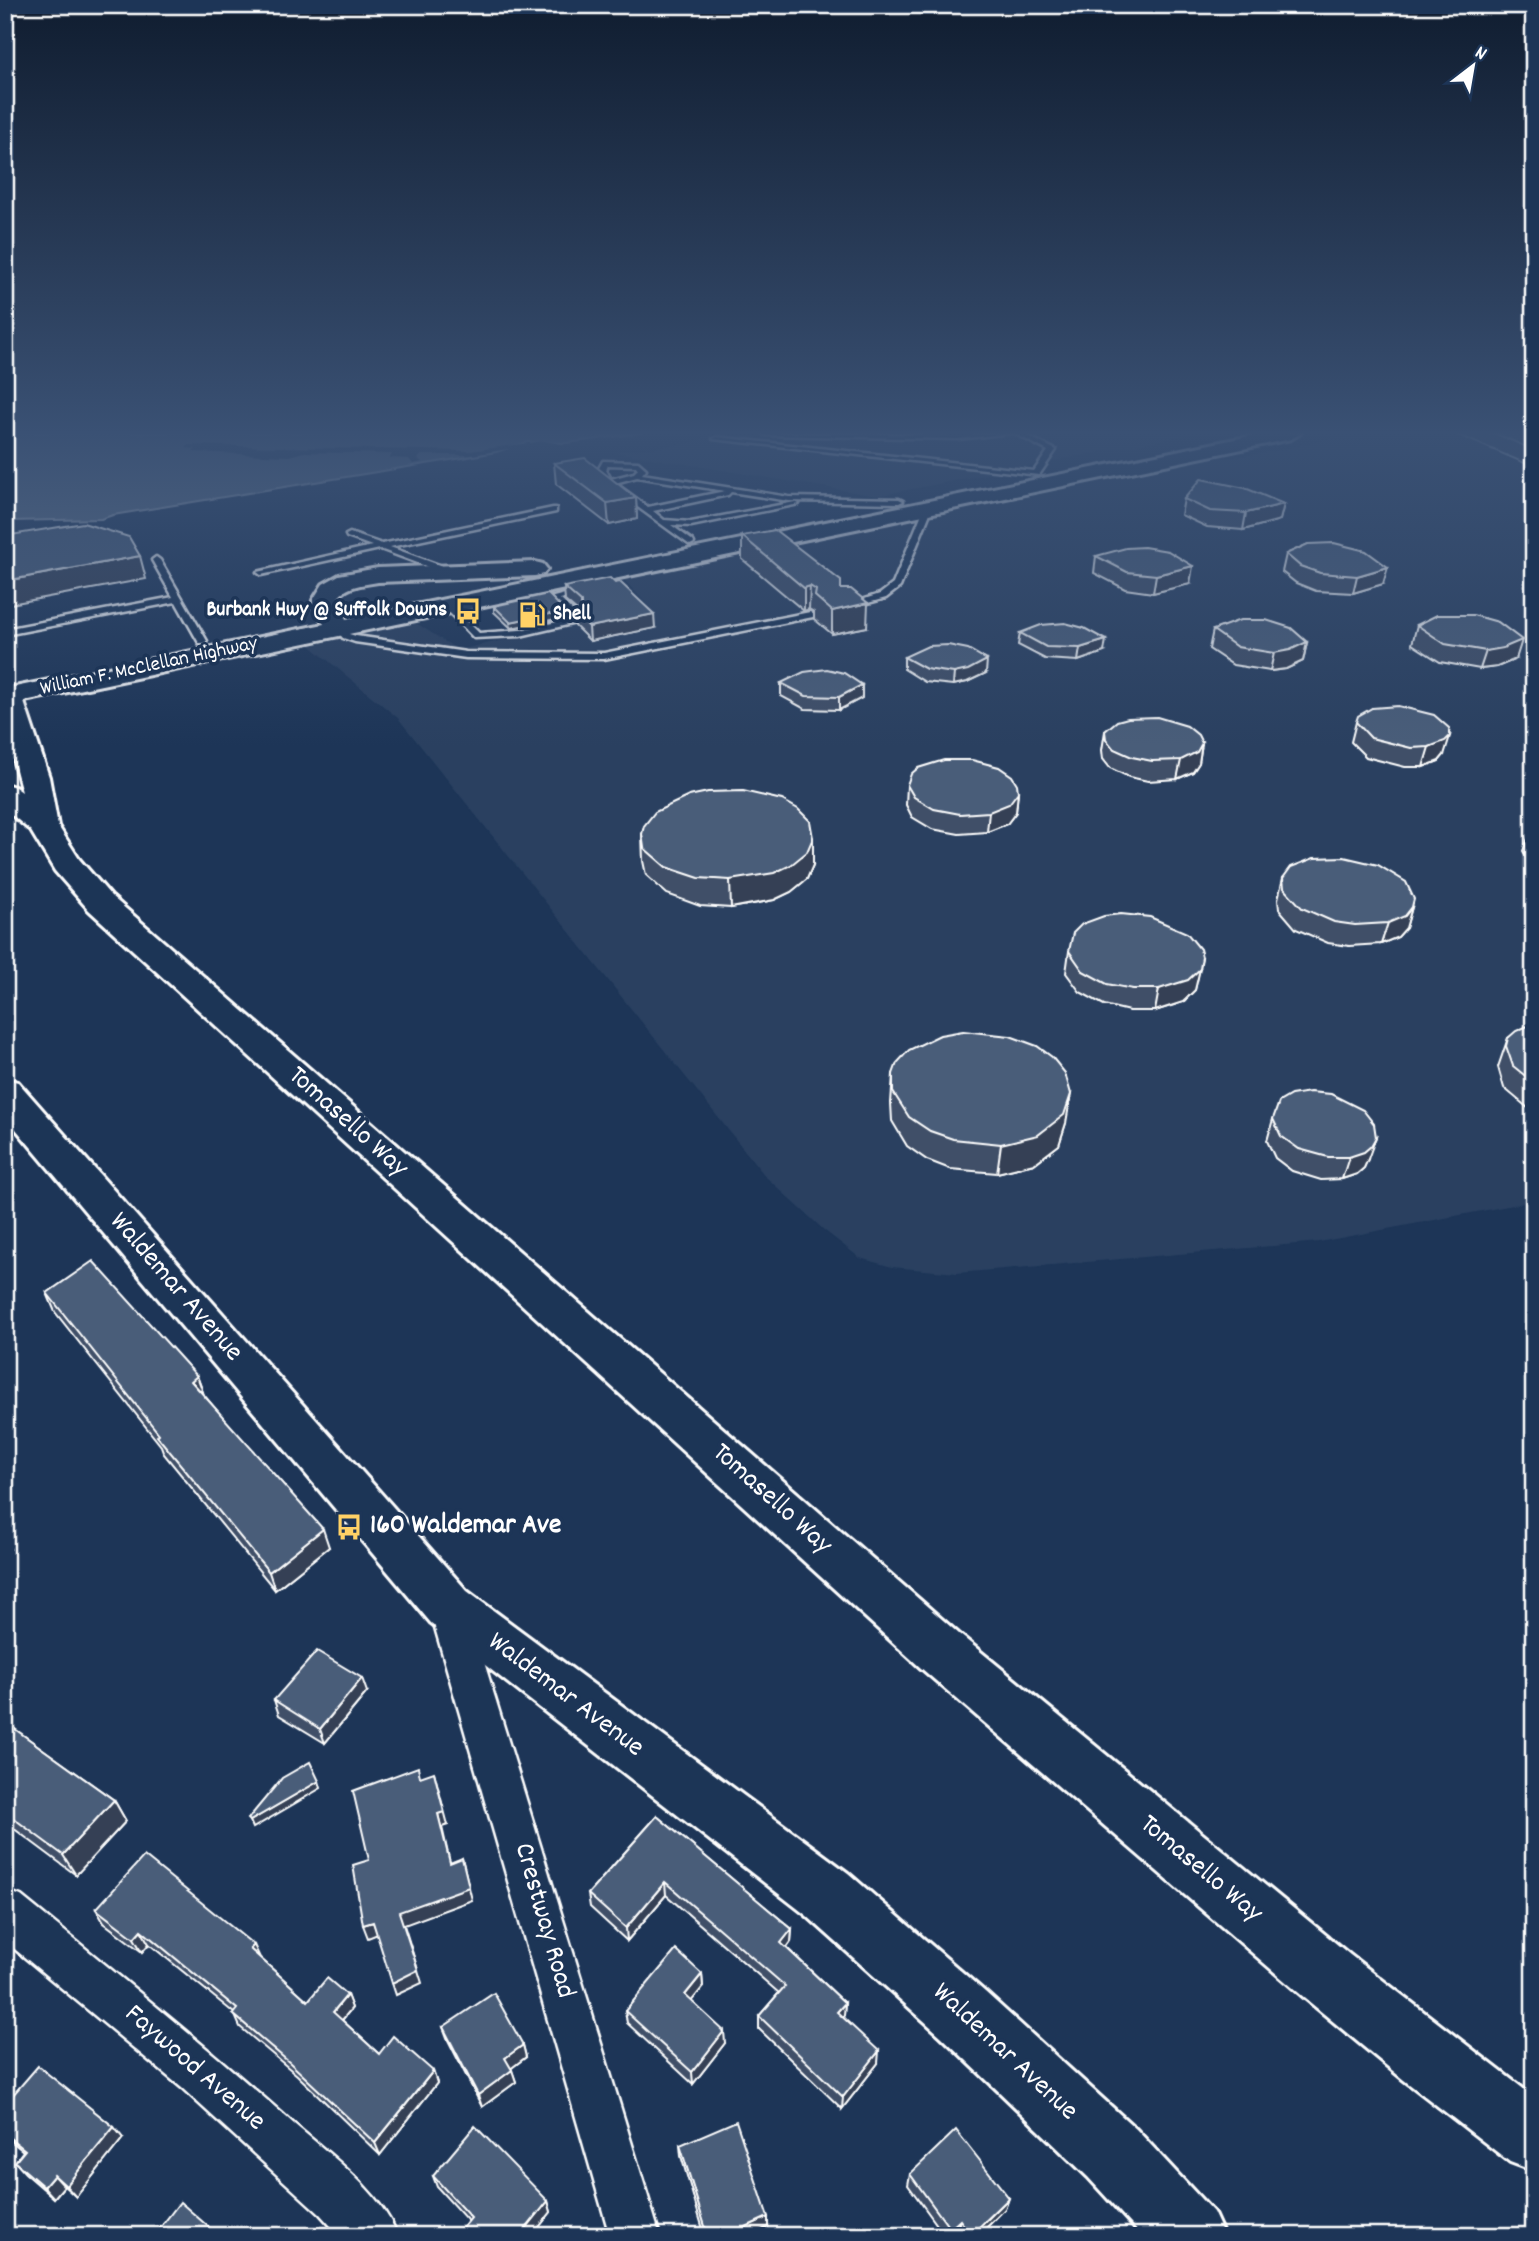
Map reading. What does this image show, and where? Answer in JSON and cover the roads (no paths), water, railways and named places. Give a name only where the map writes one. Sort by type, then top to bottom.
[{"type":"main road","points":[[335,621],[447,606],[717,538]]},
{"type":"main road","points":[[283,632],[572,573],[766,538]]},
{"type":"main road","points":[[335,621],[325,605],[326,596],[333,587],[347,580],[378,575],[451,572],[572,573]]},
{"type":"main road","name":"William F. McClellan Highway","points":[[7,691],[202,641],[283,632]]},
{"type":"main road","name":"William F. McClellan Highway","points":[[7,691],[283,632]]},
{"type":"main road","name":"Tomasello Way","points":[[7,691],[34,777],[43,826]]},
{"type":"main road","name":"Tomasello Way","points":[[5,793],[43,826],[77,878],[122,923],[940,1651],[1328,1977],[1534,2138]]},
{"type":"main road","name":"Waldemar Avenue","points":[[5,1091],[449,1608],[827,1894],[963,2014],[1112,2153],[1189,2236]]},
{"type":"street","name":"Crestway Road","points":[[449,1608],[635,2236]]},
{"type":"street","name":"Faywood Avenue","points":[[5,1912],[199,2071],[338,2196],[373,2236]]},
{"type":"lane","points":[[358,538],[451,572]]},
{"type":"lane","points":[[261,572],[422,538]]},
{"type":"lane","points":[[683,538],[690,543]]},
{"type":"lane","points":[[845,608],[876,599],[897,585],[916,538]]},
{"type":"lane","points":[[156,559],[202,641]]},
{"type":"lane","points":[[447,606],[477,636],[520,633],[577,620],[554,598],[592,590],[572,573]]},
{"type":"lane","points":[[5,632],[178,599]]},
{"type":"lane","points":[[335,621],[346,636],[355,639],[461,654],[521,657],[604,656],[810,615]]},
{"type":"place","name":"Burbank Hwy @ Suffolk Downs","points":[[468,611]]},
{"type":"place","name":"Shell","points":[[532,615]]},
{"type":"place","name":"160 Waldemar Ave","points":[[349,1527]]}]
